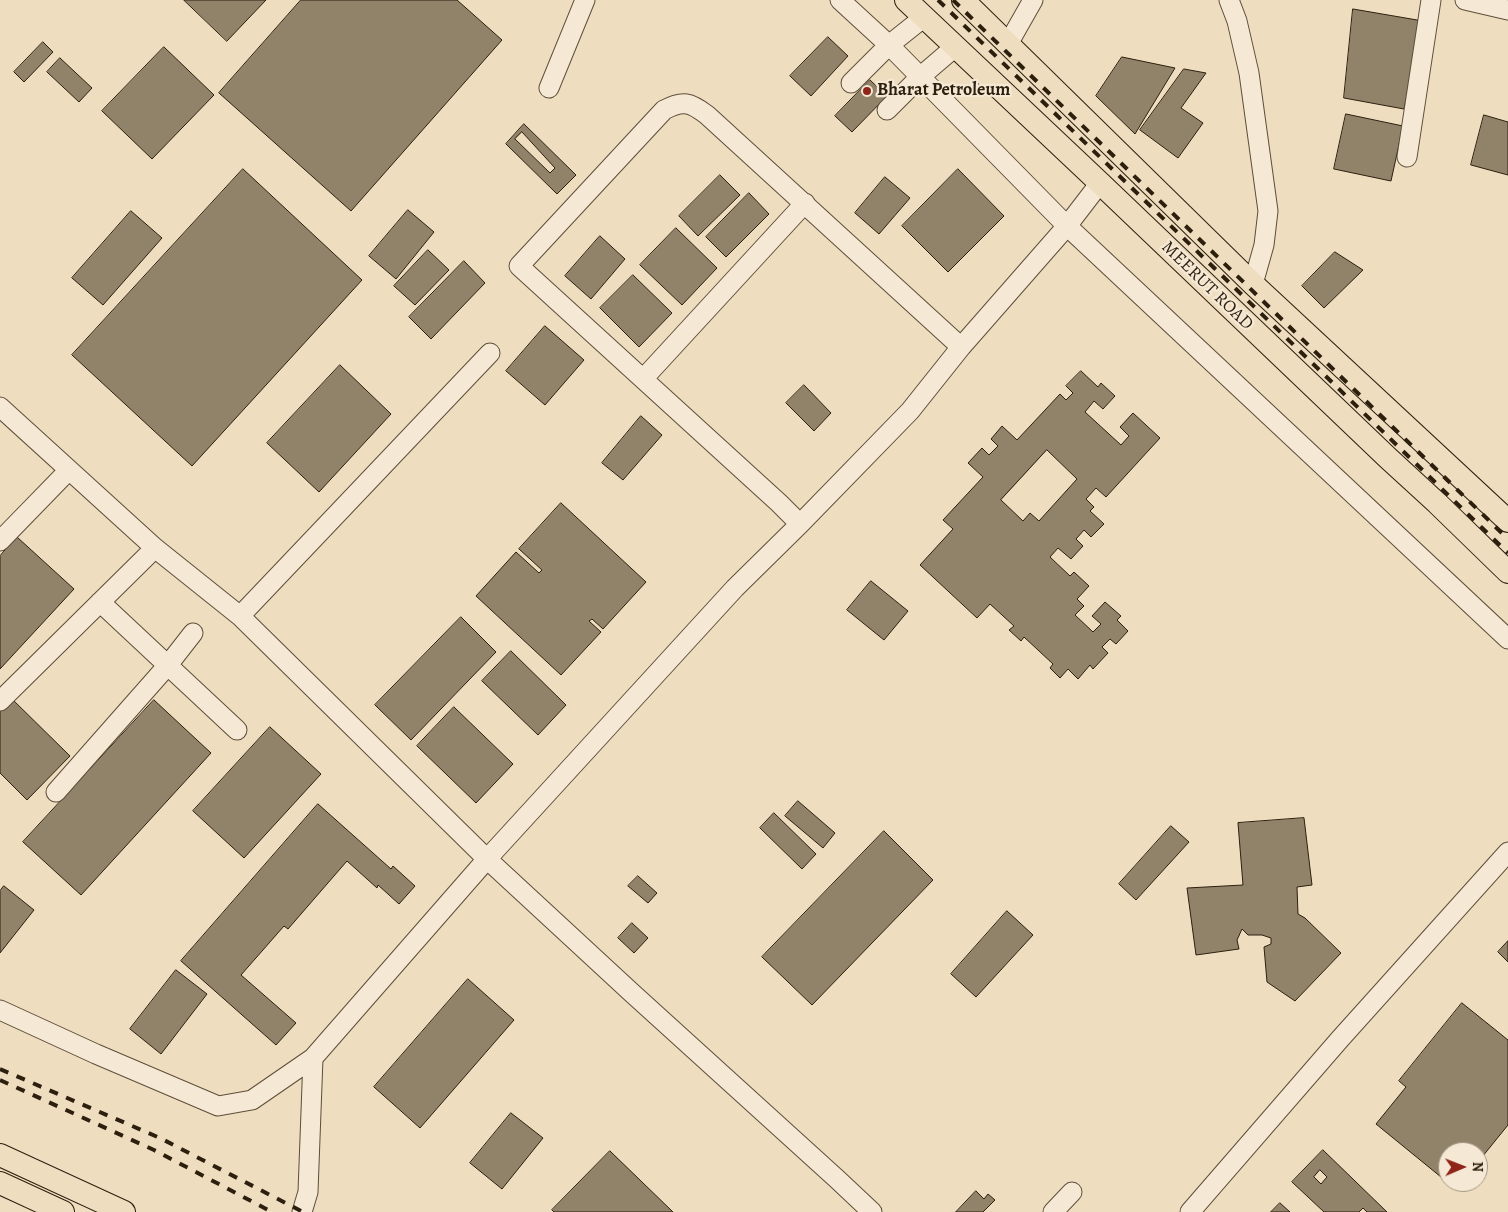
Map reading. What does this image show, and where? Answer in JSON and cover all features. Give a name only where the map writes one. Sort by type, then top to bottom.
[{"type":"main road","name":"MEERUT ROAD","points":[[906,0],[1508,572]]},
{"type":"main road","name":"MEERUT ROAD","points":[[963,0],[1253,284],[1508,521]]},
{"type":"main road","points":[[1100,183],[1122,156]]},
{"type":"main road","points":[[0,1155],[124,1212]]},
{"type":"main road","points":[[0,1183],[63,1212]]},
{"type":"street","points":[[549,88],[586,0]]},
{"type":"street","points":[[840,0],[889,45],[1068,226],[1508,639]]},
{"type":"street","points":[[1008,44],[1033,0]]},
{"type":"street","points":[[1229,0],[1237,21],[1249,74],[1268,211],[1264,245],[1253,284]]},
{"type":"street","points":[[1408,157],[1431,0]]},
{"type":"street","points":[[1465,0],[1508,10]]},
{"type":"street","points":[[851,83],[889,45],[923,18]]},
{"type":"street","points":[[887,110],[955,47]]},
{"type":"street","points":[[800,524],[519,266],[664,110],[678,102],[694,105],[707,115],[961,347]]},
{"type":"street","points":[[0,1010],[96,1054],[218,1106],[252,1100],[313,1058],[487,859],[735,588],[910,411],[961,347],[1068,226],[1100,183]]},
{"type":"street","points":[[643,379],[805,203]]},
{"type":"street","points":[[240,616],[490,353]]},
{"type":"street","points":[[0,408],[155,548],[240,616],[487,859],[872,1212]]},
{"type":"street","points":[[0,541],[70,470]]},
{"type":"street","points":[[0,701],[155,548]]},
{"type":"street","points":[[100,602],[237,730]]},
{"type":"street","points":[[56,792],[168,665],[193,633]]},
{"type":"street","points":[[1190,1212],[1346,1032],[1508,852]]},
{"type":"street","points":[[302,1212],[308,1192],[313,1058]]},
{"type":"street","points":[[1053,1212],[1072,1192]]},
{"type":"building","points":[[184,0],[266,0],[227,41]]},
{"type":"building","points":[[301,0],[457,0],[502,40],[351,211],[219,93]]},
{"type":"building","points":[[1353,9],[1423,21],[1404,109],[1344,98]]},
{"type":"building","points":[[828,37],[848,56],[811,96],[790,76]]},
{"type":"building","points":[[43,42],[53,52],[24,82],[14,72]]},
{"type":"building","points":[[164,47],[214,95],[152,159],[102,111]]},
{"type":"building","points":[[1122,57],[1175,68],[1135,134],[1096,96]]},
{"type":"building","points":[[60,58],[92,88],[79,102],[47,72]]},
{"type":"building","points":[[1184,69],[1206,73],[1181,108],[1203,123],[1178,158],[1140,130]]},
{"type":"building","points":[[870,80],[887,96],[852,132],[835,116]]},
{"type":"building","points":[[1346,114],[1403,126],[1391,181],[1334,169]]},
{"type":"building","points":[[1484,115],[1508,122],[1508,175],[1471,165]]},
{"type":"building","points":[[524,124],[576,175],[557,194],[506,144]],"holes":[[[522,132],[555,168],[550,173],[515,139]]]},
{"type":"building","points":[[243,169],[362,280],[192,466],[72,355]]},
{"type":"building","points":[[958,169],[1004,216],[948,272],[902,226]]},
{"type":"building","points":[[720,175],[740,195],[698,236],[679,216]]},
{"type":"building","points":[[885,177],[910,198],[879,234],[855,213]]},
{"type":"building","points":[[749,193],[769,214],[726,257],[706,237]]},
{"type":"building","points":[[408,210],[434,232],[396,279],[369,256]]},
{"type":"building","points":[[131,211],[162,238],[103,305],[72,278]]},
{"type":"building","points":[[676,228],[717,268],[682,305],[640,265]]},
{"type":"building","points":[[600,236],[625,259],[591,299],[565,276]]},
{"type":"building","points":[[428,250],[449,270],[415,305],[394,286]]},
{"type":"building","points":[[1335,252],[1363,270],[1324,308],[1302,286]]},
{"type":"building","points":[[464,261],[485,283],[431,339],[409,317]]},
{"type":"building","points":[[633,275],[672,313],[639,347],[600,308]]},
{"type":"building","points":[[545,326],[584,360],[545,405],[506,371]]},
{"type":"building","points":[[340,365],[391,414],[319,492],[267,443]]},
{"type":"building","points":[[1081,371],[1098,387],[1101,383],[1115,396],[1103,409],[1094,401],[1085,412],[1121,445],[1129,436],[1120,427],[1133,413],[1160,438],[1106,497],[1096,488],[1086,499],[1094,507],[1090,511],[1104,524],[1091,537],[1084,530],[1076,539],[1083,546],[1071,559],[1058,548],[1050,557],[1070,576],[1074,572],[1089,586],[1077,599],[1084,606],[1075,615],[1093,632],[1101,624],[1092,616],[1105,602],[1121,616],[1117,620],[1128,631],[1116,644],[1110,639],[1102,647],[1108,653],[1093,669],[1090,665],[1078,679],[1068,669],[1060,678],[1050,668],[1053,664],[1024,637],[1021,641],[1009,630],[1014,626],[990,604],[977,618],[920,565],[953,529],[943,520],[983,477],[968,463],[982,448],[989,455],[998,446],[991,439],[1002,426],[1017,440],[1060,394],[1066,400],[1073,393],[1066,386]],"holes":[[[1047,450],[1077,479],[1039,521],[1030,513],[1023,521],[1001,500]]]},
{"type":"building","points":[[804,385],[831,413],[814,431],[786,403]]},
{"type":"building","points":[[641,416],[662,435],[623,480],[602,463]]},
{"type":"building","points":[[561,503],[646,582],[603,629],[592,619],[589,621],[601,632],[561,675],[476,596],[516,552],[539,573],[542,570],[519,549]]},
{"type":"building","points":[[17,537],[74,589],[0,669],[0,556]]},
{"type":"building","points":[[871,581],[908,611],[884,640],[847,610]]},
{"type":"building","points":[[461,617],[496,652],[411,740],[375,705]]},
{"type":"building","points":[[511,651],[566,705],[538,735],[482,681]]},
{"type":"building","points":[[10,697],[70,756],[27,800],[0,773],[0,707]]},
{"type":"building","points":[[154,700],[211,753],[81,895],[23,842]]},
{"type":"building","points":[[454,707],[513,764],[476,803],[417,746]]},
{"type":"building","points":[[270,727],[321,774],[244,858],[193,811]]},
{"type":"building","points":[[798,801],[835,833],[823,848],[785,816]]},
{"type":"building","points":[[318,804],[391,869],[393,866],[415,886],[399,904],[378,885],[377,888],[347,861],[288,929],[284,926],[241,975],[296,1023],[276,1045],[181,961]]},
{"type":"building","points":[[774,813],[816,854],[802,869],[760,828]]},
{"type":"building","points":[[1304,818],[1312,885],[1297,887],[1298,914],[1305,918],[1341,953],[1295,1001],[1267,982],[1264,947],[1271,944],[1271,938],[1262,935],[1248,935],[1242,929],[1237,940],[1239,949],[1196,955],[1187,888],[1243,885],[1238,823]]},
{"type":"building","points":[[1171,826],[1189,842],[1136,900],[1119,884]]},
{"type":"building","points":[[884,831],[933,880],[812,1005],[762,957]]},
{"type":"building","points":[[638,876],[657,893],[648,903],[628,886]]},
{"type":"building","points":[[4,886],[34,910],[0,953],[0,891]]},
{"type":"building","points":[[1007,911],[1033,935],[976,997],[951,974]]},
{"type":"building","points":[[632,923],[648,938],[634,953],[618,938]]},
{"type":"building","points":[[1508,941],[1508,962],[1498,952]]},
{"type":"building","points":[[176,970],[207,994],[161,1054],[130,1029]]},
{"type":"building","points":[[468,979],[514,1020],[420,1128],[374,1087]]},
{"type":"building","points":[[1462,1003],[1508,1040],[1508,1125],[1488,1150],[1488,1142],[1438,1142],[1438,1175],[1376,1124],[1406,1087],[1399,1081]]},
{"type":"building","points":[[511,1113],[543,1138],[502,1189],[470,1163]]},
{"type":"building","points":[[1323,1150],[1387,1212],[1367,1212],[1363,1208],[1359,1212],[1324,1212],[1292,1182]],"holes":[[[1320,1170],[1327,1177],[1321,1184],[1314,1177]]]},
{"type":"building","points":[[610,1151],[673,1212],[554,1212],[552,1210]]},
{"type":"building","points":[[976,1191],[984,1199],[988,1194],[995,1200],[983,1212],[956,1212]]},
{"type":"building","points":[[1280,1203],[1290,1212],[1271,1212]]},
{"type":"railway","points":[[938,0],[1508,553]]},
{"type":"railway","points":[[953,0],[1508,539]]},
{"type":"railway","points":[[0,1069],[160,1138],[303,1212]]},
{"type":"railway","points":[[0,1080],[154,1150],[272,1212]]},
{"type":"place","name":"Bharat Petroleum","points":[[867,91]]}]
